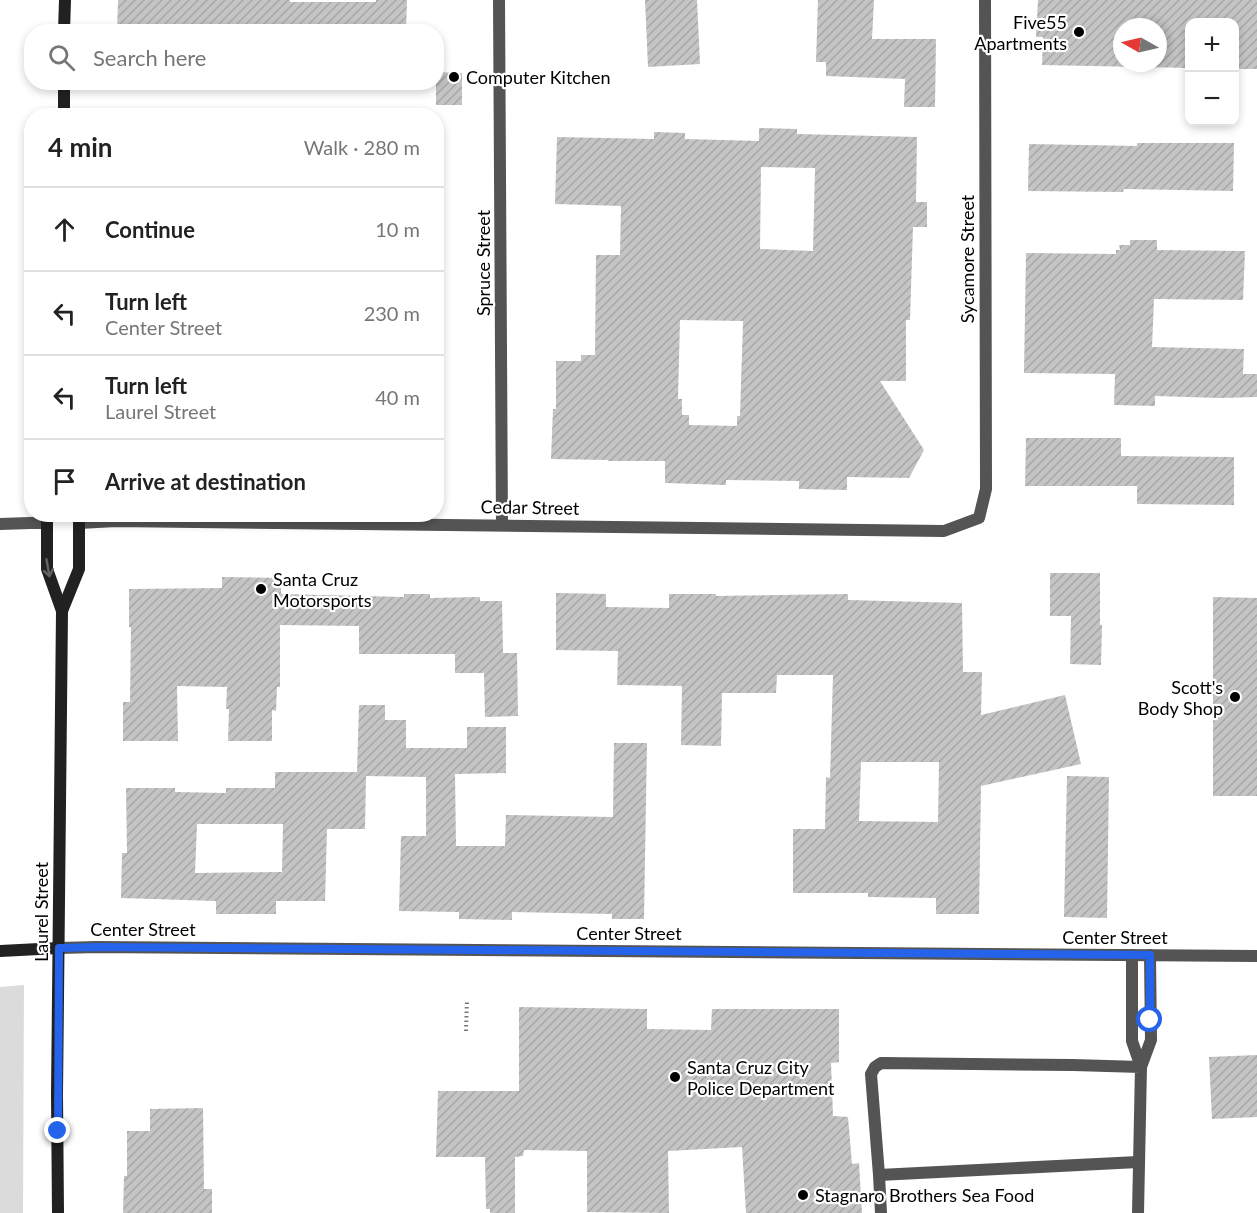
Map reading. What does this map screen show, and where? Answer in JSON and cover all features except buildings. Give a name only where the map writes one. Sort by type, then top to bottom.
[{"type":"main road","points":[[64,24],[65,0]]},
{"type":"main road","points":[[64,90],[64,108]]},
{"type":"main road","name":"Laurel Street","points":[[47,522],[47,569],[62,611],[58,1213]]},
{"type":"main road","name":"Laurel Street","points":[[62,611],[79,569],[79,522]]},
{"type":"main road","name":"Center Street","points":[[0,951],[59,948]]},
{"type":"street","name":"Spruce Street","points":[[499,0],[502,525]]},
{"type":"street","name":"Sycamore Street","points":[[979,518],[986,489],[985,0]]},
{"type":"street","name":"Cedar Street","points":[[212,522],[944,531],[979,518]]},
{"type":"street","points":[[0,524],[24,521]]},
{"type":"street","name":"Center Street","points":[[59,948],[1257,956]]},
{"type":"street","points":[[1132,955],[1132,1041],[1142,1067]]},
{"type":"street","points":[[1138,1213],[1142,1067],[1151,1040],[1150,955]]},
{"type":"street","points":[[881,1213],[871,1074],[881,1063],[1142,1067]]},
{"type":"street","points":[[879,1175],[1138,1162]]},
{"type":"path","points":[[466,1031],[467,1000]]},
{"type":"shaded area","points":[[24,985],[23,1213],[0,1213],[0,987]]},
{"type":"place","name":"Five55 Apartments","points":[[1079,32]]},
{"type":"place","name":"Computer Kitchen","points":[[454,77]]},
{"type":"place","name":"Santa Cruz Motorsports","points":[[261,589]]},
{"type":"place","name":"Scott's Body Shop","points":[[1235,697]]},
{"type":"place","name":"Santa Cruz City Police Department","points":[[675,1077]]},
{"type":"place","name":"Stagnaro Brothers Sea Food","points":[[803,1195]]},
{"type":"route","points":[[58,1131],[59,948],[1150,955],[1150,1020]]}]
